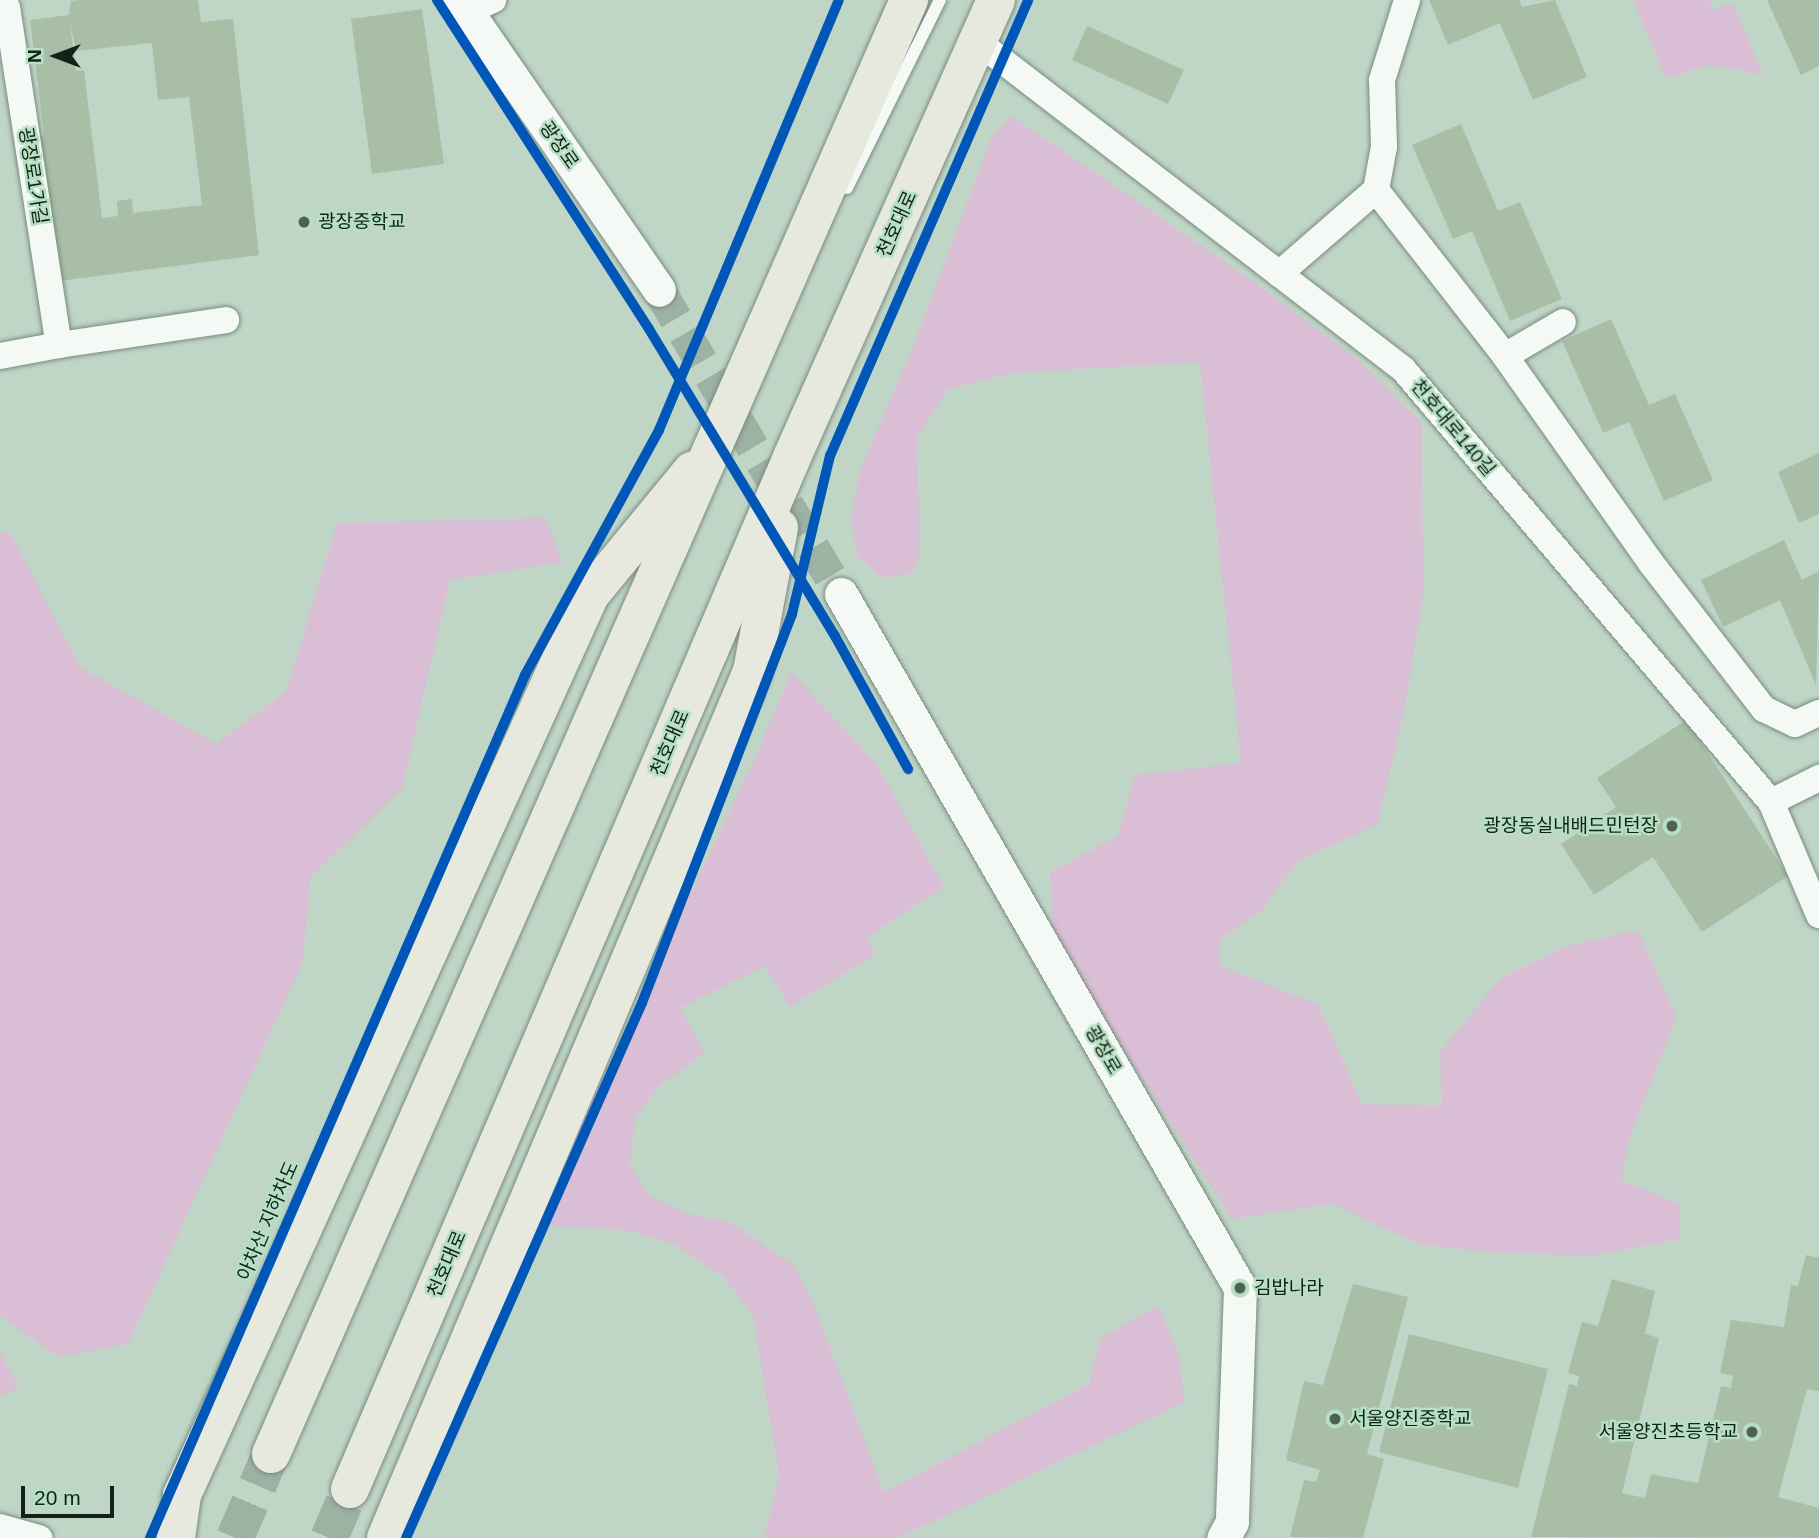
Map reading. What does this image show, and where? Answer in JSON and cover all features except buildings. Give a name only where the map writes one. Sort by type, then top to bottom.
[{"type":"main road","points":[[271,1454],[722,435],[909,0]]},
{"type":"main road","name":"천호대로","points":[[351,1489],[792,457],[996,0]]},
{"type":"main road","points":[[176,1538],[182,1495],[590,596],[722,435]]},
{"type":"main road","points":[[386,1538],[752,671],[792,457]]},
{"type":"street","points":[[1279,274],[1376,190],[1384,148],[1382,80],[1407,0]]},
{"type":"street","name":"광장로1가길","points":[[8,4],[60,345]]},
{"type":"street","name":"광장로","points":[[473,4],[659,290]]},
{"type":"street","name":"천호대로140길","points":[[978,42],[1403,369],[1771,802],[1819,915]]},
{"type":"street","points":[[1376,190],[1506,356],[1651,563],[1764,709],[1796,724],[1819,713]]},
{"type":"street","points":[[0,356],[226,320]]},
{"type":"street","points":[[1506,356],[1563,322]]},
{"type":"street","name":"광장로","points":[[841,594],[1241,1288],[1232,1522],[1223,1538]]},
{"type":"street","points":[[1771,802],[1819,778]]},
{"type":"street","points":[[13,1531],[39,1538]]},
{"type":"lane","points":[[841,200],[940,0]]},
{"type":"lane","points":[[758,349],[816,249]]},
{"type":"shaded area","points":[[1633,0],[1709,0],[1713,10],[1733,3],[1763,75],[1711,65],[1666,78]]},
{"type":"shaded area","points":[[1012,116],[1250,279],[1361,362],[1422,423],[1423,595],[1405,705],[1378,824],[1298,861],[1261,911],[1220,940],[1220,966],[1318,1004],[1362,1104],[1442,1106],[1440,1052],[1501,978],[1564,947],[1638,930],[1676,1017],[1631,1135],[1621,1180],[1680,1204],[1680,1239],[1592,1256],[1484,1252],[1418,1244],[1333,1204],[1232,1219],[1121,1045],[1053,930],[1050,872],[1118,836],[1135,775],[1241,763],[1200,362],[1014,373],[948,389],[917,438],[920,552],[913,573],[882,578],[857,557],[851,518],[860,470],[911,352],[992,136]]},
{"type":"shaded area","points":[[545,518],[563,562],[450,580],[402,789],[311,877],[302,964],[128,1344],[58,1357],[0,1316],[0,534],[10,532],[80,667],[216,744],[286,692],[337,523]]},
{"type":"shaded area","points":[[791,672],[876,763],[944,887],[867,937],[876,954],[790,1007],[765,966],[680,1008],[705,1053],[660,1085],[635,1118],[630,1165],[649,1196],[689,1214],[732,1223],[795,1267],[813,1302],[884,1492],[1089,1384],[1100,1339],[1158,1305],[1178,1352],[1185,1402],[898,1538],[764,1538],[779,1475],[753,1315],[723,1277],[672,1243],[626,1230],[532,1225],[754,761]]},
{"type":"shaded area","points":[[0,1353],[19,1388],[0,1396]]},
{"type":"tunnel","points":[[659,290],[841,594]]},
{"type":"tunnel","points":[[235,1538],[271,1454]]},
{"type":"tunnel","points":[[329,1538],[350,1489]]},
{"type":"cycle path","points":[[437,0],[649,329],[835,636],[908,769]]},
{"type":"cycle path","name":"아차산 지하차도","points":[[150,1538],[525,675],[659,430],[839,0]]},
{"type":"cycle path","points":[[406,1538],[642,1003],[792,614],[830,456],[1028,0]]},
{"type":"place","name":"광장중학교","points":[[304,222]]},
{"type":"place","name":"광장동실내배드민턴장","points":[[1672,826]]},
{"type":"place","name":"김밥나라","points":[[1240,1288]]},
{"type":"place","name":"서울양진중학교","points":[[1335,1419]]},
{"type":"place","name":"서울양진초등학교","points":[[1752,1432]]}]
